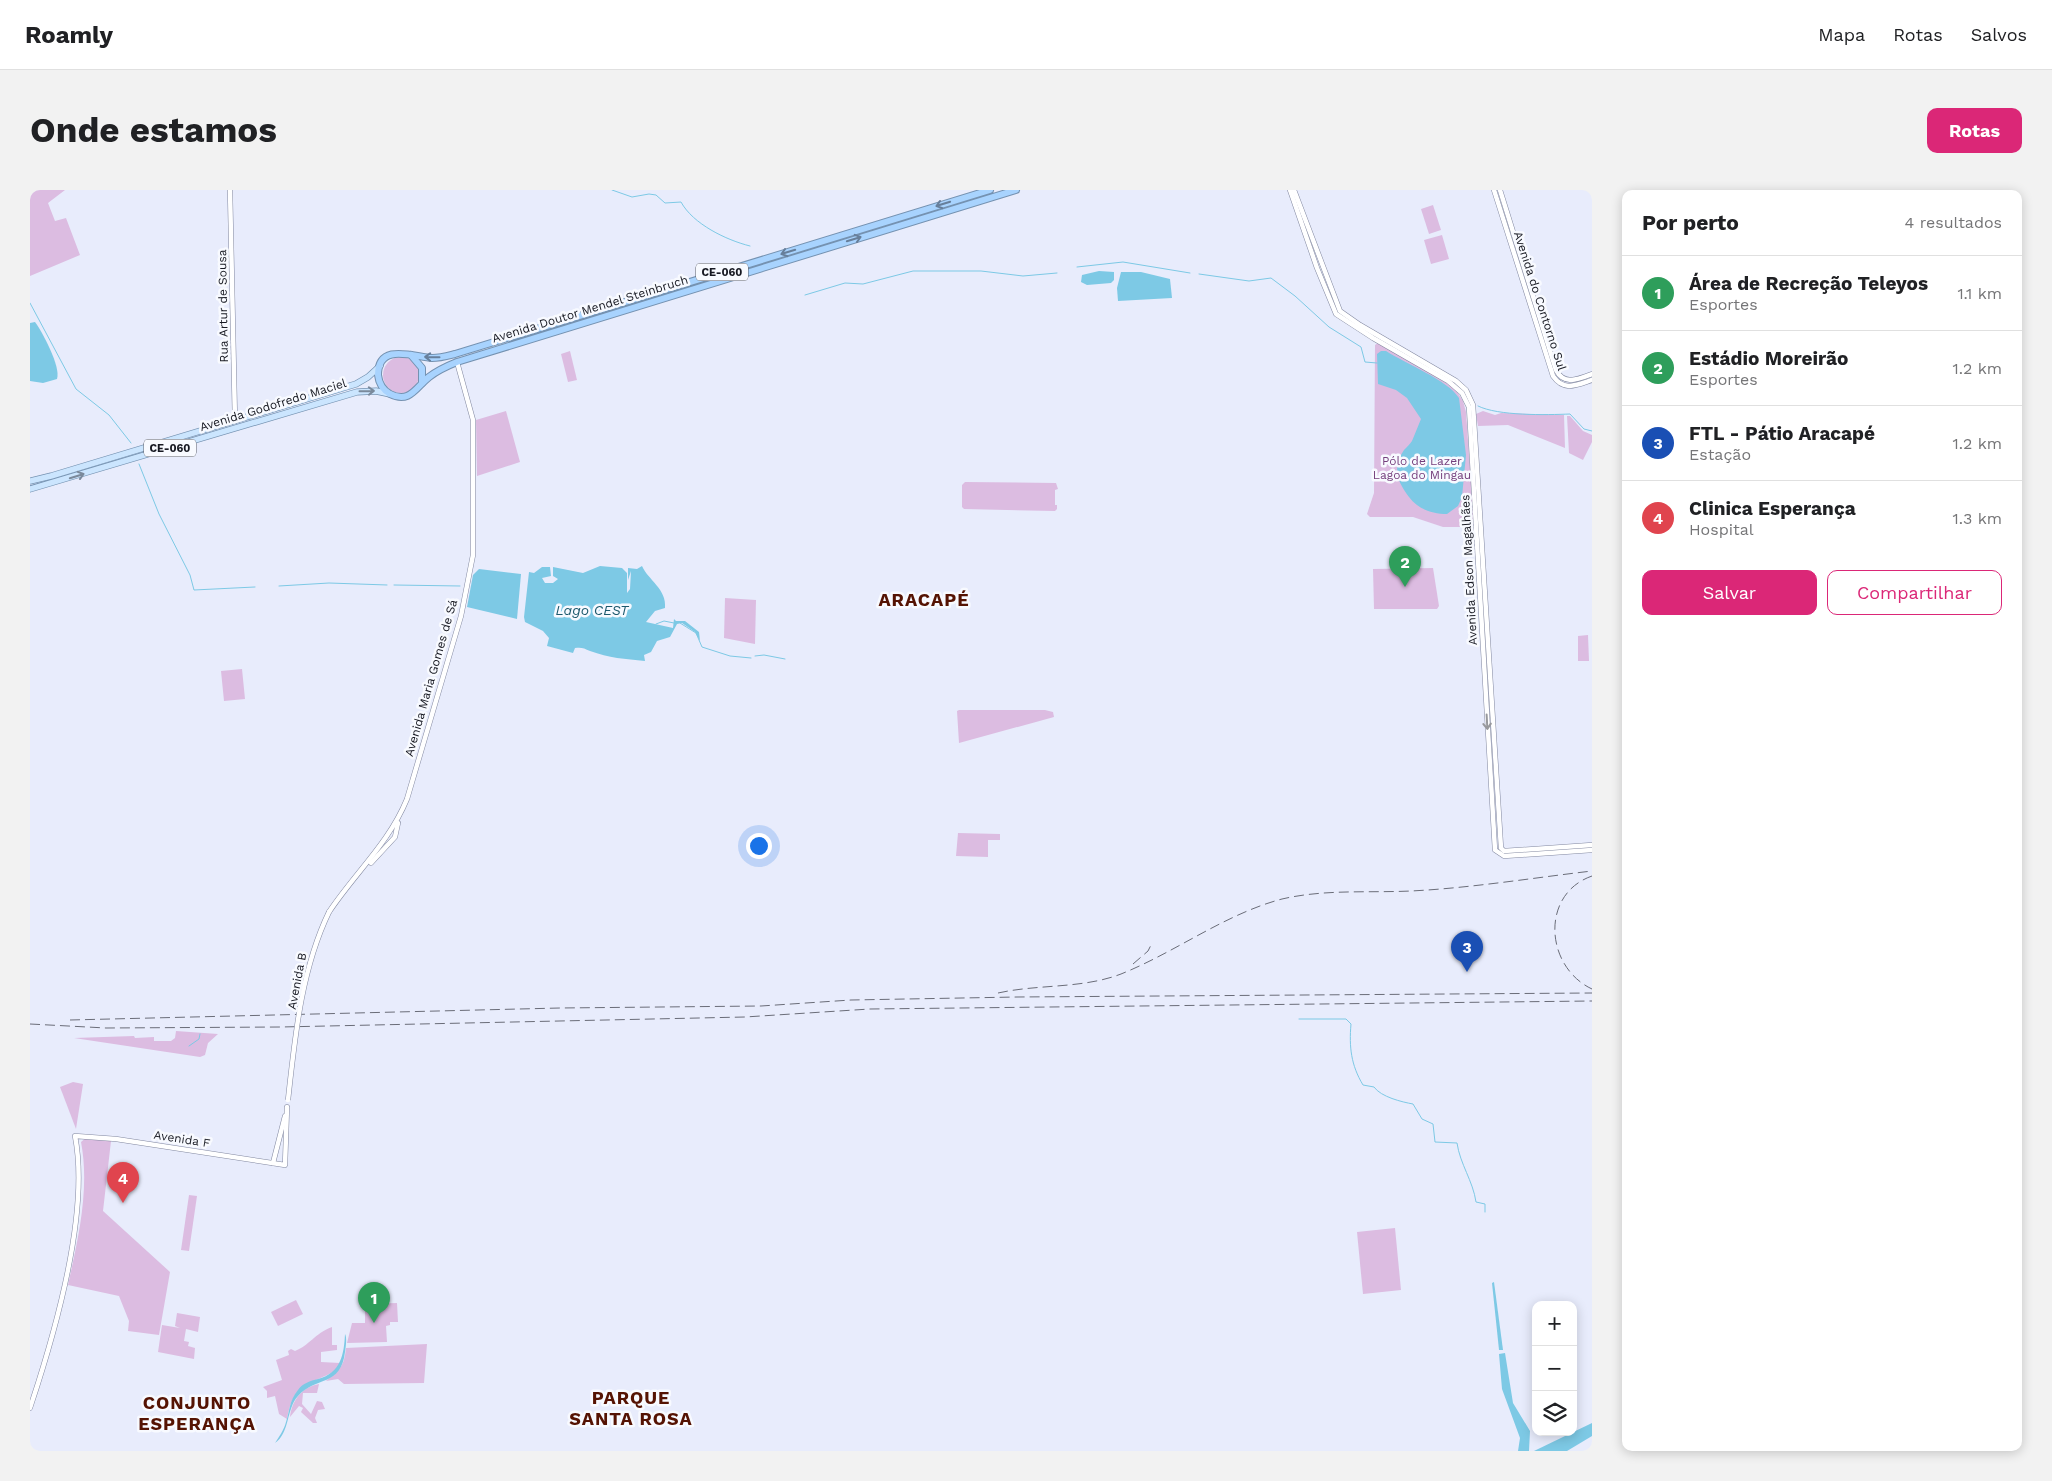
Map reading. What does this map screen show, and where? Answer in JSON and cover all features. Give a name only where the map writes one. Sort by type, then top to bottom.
[{"type":"highway","name":"Avenida Doutor Mendel Steinbruch","points":[[455,354],[990,190]]},
{"type":"highway","name":"Avenida Doutor Mendel Steinbruch","points":[[458,362],[1016,190]]},
{"type":"highway","name":"Avenida Godofredo Maciel","points":[[382,364],[394,354],[430,358],[455,354]]},
{"type":"highway","points":[[410,355],[417,360],[422,368],[421,384]]},
{"type":"highway","name":"Avenida Godofredo Maciel","points":[[390,394],[406,397],[415,392],[421,384],[442,368],[458,362]]},
{"type":"highway","points":[[382,364],[379,372],[379,381],[390,394]]},
{"type":"main road","name":"Avenida Godofredo Maciel","points":[[30,481],[361,382],[382,364]]},
{"type":"main road","name":"Avenida Godofredo Maciel","points":[[30,489],[357,392],[376,391],[390,394]]},
{"type":"street","name":"Rua Artur de Sousa","points":[[230,190],[235,421]]},
{"type":"street","name":"Avenida Edson Magalhães","points":[[1290,190],[1317,268],[1332,307],[1338,316],[1449,379],[1462,393],[1469,407],[1500,846],[1504,851],[1592,845]]},
{"type":"street","name":"Avenida Edson Magalhães","points":[[1294,190],[1336,304],[1344,315],[1466,390],[1473,405],[1482,513],[1485,636],[1495,848],[1504,856],[1592,850]]},
{"type":"street","name":"Avenida do Contorno Sul","points":[[1494,190],[1553,376],[1560,384],[1567,387],[1592,380]]},
{"type":"street","name":"Avenida do Contorno Sul","points":[[1500,190],[1558,374],[1564,379],[1571,380],[1592,374]]},
{"type":"street","points":[[1317,268],[1323,268]]},
{"type":"street","name":"Avenida Maria Gomes de Sá","points":[[395,838],[461,616],[472,554],[473,420],[458,362]]},
{"type":"street","points":[[1475,513],[1482,513]]},
{"type":"street","name":"Avenida Maria Gomes de Sá","points":[[389,836],[399,820]]},
{"type":"street","name":"Avenida B","points":[[285,1165],[288,1100],[293,1058],[311,956],[329,912],[340,894],[389,836]]},
{"type":"street","name":"Avenida B","points":[[359,873],[395,838]]},
{"type":"street","name":"Avenida B","points":[[273,1163],[288,1107]]},
{"type":"street","name":"Avenida F","points":[[30,1408],[52,1333],[76,1230],[79,1157],[75,1136],[116,1139],[285,1165]]},
{"type":"green space","points":[[30,190],[65,190],[48,203],[55,221],[66,218],[80,255],[30,276]]},
{"type":"green space","points":[[1433,205],[1441,230],[1429,234],[1421,209]]},
{"type":"green space","points":[[1442,235],[1449,259],[1431,264],[1424,240]]},
{"type":"green space","name":"Pólo de Lazer Lagoa do Mingau","points":[[1378,343],[1446,383],[1456,390],[1463,401],[1466,412],[1474,525],[1472,527],[1443,527],[1413,517],[1370,517],[1367,514],[1374,493],[1375,345]]},
{"type":"green space","points":[[570,351],[577,380],[568,382],[561,354]]},
{"type":"green space","points":[[401,357],[408,358],[414,362],[418,368],[418,382],[414,388],[408,392],[401,393],[394,392],[388,388],[384,382],[383,375],[384,368],[388,362],[394,358]]},
{"type":"green space","points":[[506,411],[520,462],[477,476],[476,420]]},
{"type":"green space","points":[[1483,411],[1495,415],[1501,413],[1564,415],[1565,448],[1508,425],[1478,426],[1476,414]]},
{"type":"green space","points":[[1567,416],[1570,416],[1583,431],[1592,435],[1592,442],[1583,460],[1569,453]]},
{"type":"green space","points":[[965,482],[1056,483],[1058,489],[1055,490],[1055,505],[1057,505],[1057,509],[1055,511],[964,509],[962,507],[962,485]]},
{"type":"green space","points":[[1433,568],[1439,606],[1437,609],[1374,609],[1373,569]]},
{"type":"green space","points":[[725,598],[756,600],[755,644],[724,638]]},
{"type":"green space","points":[[1588,635],[1589,661],[1578,661],[1578,636]]},
{"type":"green space","points":[[242,669],[245,699],[224,701],[221,671]]},
{"type":"green space","points":[[1045,710],[1053,712],[1054,717],[959,743],[957,711]]},
{"type":"green space","points":[[958,833],[1000,834],[1000,840],[988,840],[988,857],[956,856]]},
{"type":"green space","points":[[176,1031],[218,1034],[208,1043],[205,1055],[200,1057],[74,1038],[134,1036],[135,1038],[154,1037],[154,1041],[171,1041],[175,1038]]},
{"type":"green space","points":[[73,1082],[83,1084],[76,1129],[60,1087]]},
{"type":"green space","points":[[87,1137],[111,1141],[103,1211],[170,1272],[159,1335],[128,1331],[129,1321],[119,1296],[68,1285],[82,1214],[84,1178],[81,1142]]},
{"type":"green space","points":[[189,1195],[197,1196],[189,1251],[181,1250]]},
{"type":"green space","points":[[1395,1228],[1401,1290],[1363,1294],[1357,1232]]},
{"type":"green space","points":[[296,1300],[303,1314],[278,1326],[271,1312]]},
{"type":"green space","points":[[397,1303],[398,1322],[390,1322],[390,1325],[386,1326],[387,1342],[347,1343],[352,1323],[365,1323],[365,1304]]},
{"type":"green space","points":[[177,1313],[200,1317],[198,1332],[186,1329],[184,1341],[189,1342],[188,1346],[195,1348],[194,1359],[158,1352],[162,1325],[180,1328],[175,1326]]},
{"type":"green space","points":[[332,1327],[332,1345],[337,1345],[337,1350],[321,1352],[321,1362],[340,1363],[336,1370],[298,1391],[290,1406],[287,1419],[279,1414],[275,1396],[267,1398],[267,1391],[263,1387],[282,1380],[276,1360],[289,1355],[288,1351],[291,1349],[295,1351],[300,1349]]},
{"type":"green space","points":[[427,1344],[424,1383],[344,1384],[338,1379],[326,1381],[340,1367],[346,1348]]},
{"type":"green space","points":[[319,1384],[317,1393],[303,1393],[302,1404],[311,1414],[317,1401],[322,1402],[325,1409],[318,1410],[315,1418],[317,1423],[313,1423],[301,1412],[303,1408],[299,1406],[290,1417],[293,1405],[299,1395],[308,1388]]},
{"type":"water","points":[[1099,271],[1114,272],[1114,280],[1111,283],[1087,285],[1081,282],[1082,275]]},
{"type":"water","points":[[1121,272],[1141,272],[1170,279],[1172,298],[1118,301],[1117,288]]},
{"type":"water","points":[[35,322],[51,350],[58,374],[57,379],[43,383],[30,381],[30,323]]},
{"type":"water","points":[[1381,351],[1386,351],[1446,385],[1459,398],[1466,455],[1462,497],[1458,506],[1447,514],[1431,512],[1421,508],[1409,497],[1401,485],[1397,469],[1398,463],[1404,450],[1412,441],[1421,419],[1407,398],[1396,390],[1378,384],[1377,354]]},
{"type":"water","name":"Lago CEST","points":[[600,566],[622,568],[627,573],[627,593],[630,589],[631,571],[628,580],[628,568],[637,569],[642,566],[660,590],[665,601],[665,608],[655,611],[646,622],[673,628],[674,619],[676,621],[685,621],[699,632],[700,641],[695,632],[682,623],[677,624],[670,637],[657,641],[651,652],[644,655],[645,661],[610,657],[584,648],[575,648],[573,653],[547,646],[549,638],[543,631],[525,622],[529,572],[534,573],[542,567],[550,567],[551,576],[542,578],[545,583],[553,583],[558,579],[553,576],[553,567],[583,573]]},
{"type":"water","name":"Lago CEST","points":[[479,569],[521,574],[517,619],[467,607],[473,575]]},
{"type":"water","points":[[1494,1282],[1503,1350],[1499,1350],[1492,1283]]},
{"type":"water","points":[[345,1334],[346,1339],[343,1363],[338,1371],[327,1380],[312,1386],[298,1396],[291,1407],[286,1427],[280,1439],[275,1443],[284,1428],[291,1402],[298,1390],[307,1383],[332,1372],[340,1362],[344,1349]]},
{"type":"water","points":[[1505,1353],[1513,1403],[1530,1431],[1529,1451],[1518,1451],[1520,1438],[1502,1389],[1499,1354]]},
{"type":"water","points":[[1592,1423],[1592,1436],[1567,1451],[1534,1451],[1565,1436],[1577,1436],[1577,1430]]},
{"type":"waterway","points":[[612,190],[632,197],[649,194],[656,195],[665,203],[681,202],[693,217],[711,230],[731,240],[750,246]]},
{"type":"waterway","points":[[1077,267],[1123,262],[1190,273]]},
{"type":"waterway","points":[[805,295],[845,283],[863,284],[913,271],[981,271],[1023,276],[1057,273]]},
{"type":"waterway","points":[[1199,274],[1249,281],[1271,278],[1295,296],[1329,327],[1361,347],[1365,362],[1377,363]]},
{"type":"waterway","points":[[30,303],[76,389],[109,415],[131,443]]},
{"type":"waterway","points":[[1478,406],[1497,412],[1536,415],[1570,414],[1584,429],[1592,431]]},
{"type":"waterway","points":[[139,464],[159,514],[190,575],[194,590],[255,587]]},
{"type":"waterway","points":[[279,586],[329,583],[387,585]]},
{"type":"waterway","points":[[394,585],[460,586]]},
{"type":"waterway","points":[[656,624],[664,621],[674,623]]},
{"type":"waterway","points":[[680,623],[696,633],[702,647],[730,656],[751,658]]},
{"type":"waterway","points":[[755,656],[764,655],[785,659]]},
{"type":"waterway","points":[[1299,1019],[1346,1019],[1351,1024],[1352,1056],[1363,1085],[1374,1087],[1381,1094],[1392,1099],[1413,1104],[1422,1119],[1433,1124],[1435,1142],[1457,1143],[1476,1202],[1485,1204],[1485,1212]]},
{"type":"waterway","points":[[189,1046],[199,1039],[200,1034]]},
{"type":"railway","points":[[998,993],[1106,979],[1141,965],[1241,914],[1282,899],[1314,894],[1456,888],[1592,871]]},
{"type":"railway","points":[[1592,876],[1575,885],[1563,898],[1557,914],[1555,931],[1558,948],[1565,965],[1576,979],[1592,989]]},
{"type":"railway","points":[[1133,964],[1148,951],[1152,943]]},
{"type":"railway","points":[[70,1020],[560,1008],[761,1006],[851,1000],[1017,997],[1592,993]]},
{"type":"railway","points":[[30,1024],[106,1028],[281,1027],[745,1017],[870,1009],[1592,1001]]},
{"type":"place","name":"Estádio Moreirão","points":[[1405,587]]},
{"type":"place","name":"FTL - Pátio Aracapé","points":[[1467,972]]},
{"type":"place","name":"Clinica Esperança","points":[[123,1203]]},
{"type":"place","name":"Área de Recreção Teleyos","points":[[374,1323]]},
{"type":"district","name":"ARACAPÉ","points":[[924,599]]},
{"type":"district","name":"PARQUE SANTA ROSA","points":[[631,1407]]},
{"type":"district","name":"CONJUNTO ESPERANÇA","points":[[197,1412]]}]
